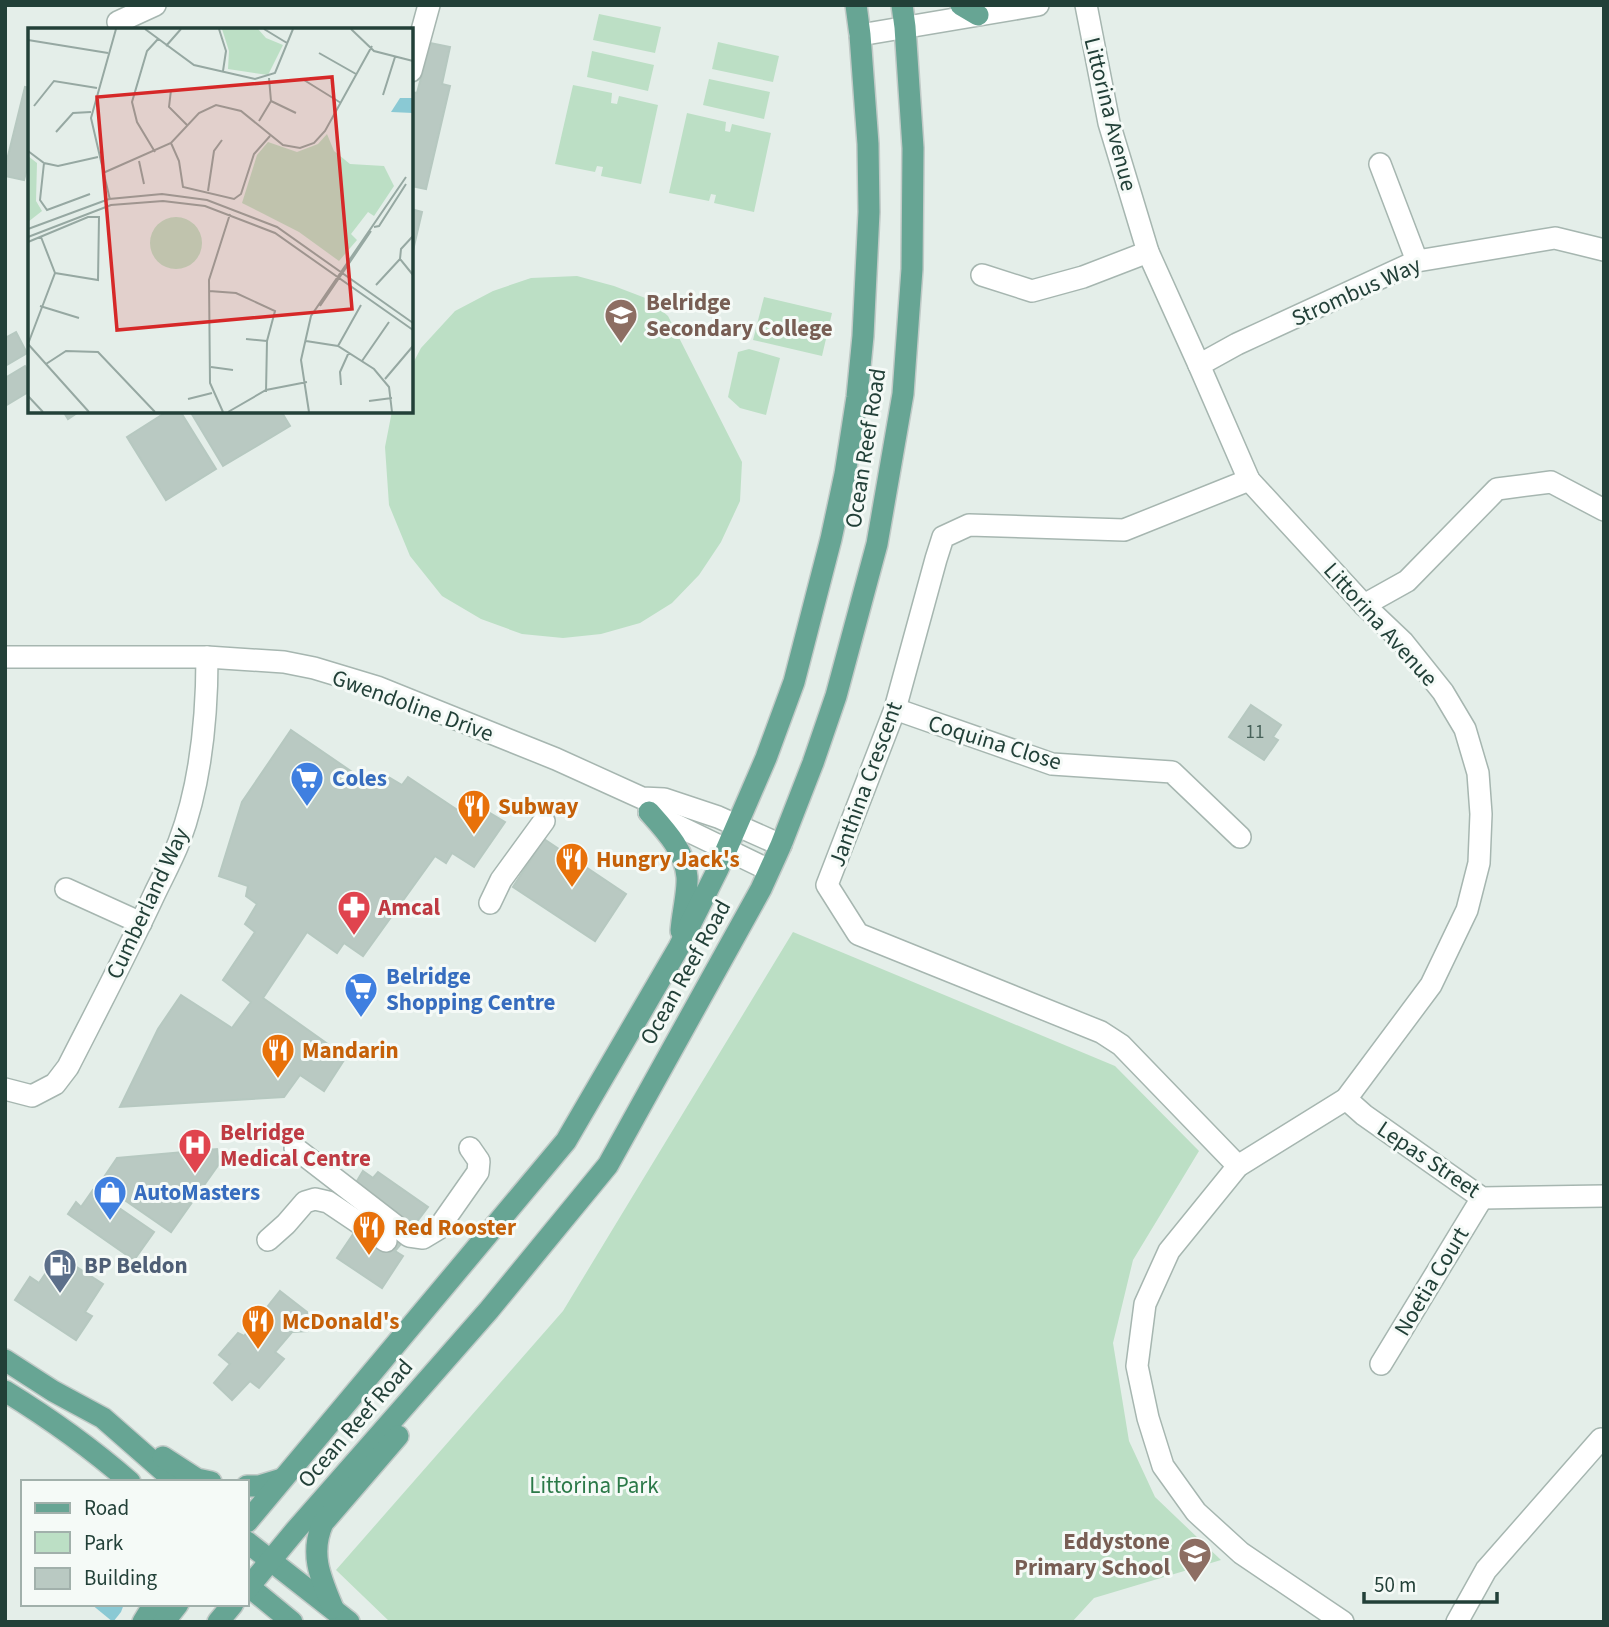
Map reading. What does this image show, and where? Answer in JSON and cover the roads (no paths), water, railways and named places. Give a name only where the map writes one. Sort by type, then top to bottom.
[{"type":"main road","name":"Ocean Reef Road","points":[[248,1520],[566,1141],[679,947],[738,826],[766,758],[794,682],[831,539],[857,397],[869,212],[867,144],[856,5]]},
{"type":"main road","name":"Ocean Reef Road","points":[[248,1586],[489,1310],[608,1165],[761,889],[781,845],[836,696],[877,544],[903,394],[912,269],[913,148],[902,5]]},
{"type":"main road","points":[[645,805],[671,837],[683,860],[687,877],[679,947]]},
{"type":"main road","points":[[341,1615],[324,1586],[316,1555],[323,1523],[436,1390],[489,1310]]},
{"type":"main road","points":[[5,1360],[202,1480]]},
{"type":"main road","points":[[5,1391],[80,1440],[128,1480]]},
{"type":"main road","points":[[53,1391],[57,1414],[80,1440]]},
{"type":"main road","points":[[103,1418],[174,1480]]},
{"type":"main road","points":[[248,1486],[259,1486],[282,1479]]},
{"type":"main road","points":[[248,1543],[341,1615]]},
{"type":"main road","points":[[248,1588],[292,1622]]},
{"type":"main road","points":[[143,1622],[153,1606]]},
{"type":"main road","points":[[164,1622],[176,1606]]},
{"type":"main road","points":[[218,1622],[231,1606]]},
{"type":"street","points":[[118,22],[155,5]]},
{"type":"street","points":[[413,64],[429,5]]},
{"type":"street","points":[[860,35],[905,27],[969,10],[1038,5]]},
{"type":"street","name":"Littorina Avenue","points":[[1086,5],[1109,123],[1148,252],[1249,481],[1403,642],[1443,692],[1465,729],[1478,774],[1481,814],[1479,863],[1467,910],[1431,985],[1346,1099],[1238,1166],[1169,1251],[1145,1304],[1137,1366],[1163,1466],[1196,1513],[1241,1553],[1343,1622]]},
{"type":"street","points":[[1380,164],[1417,261]]},
{"type":"street","name":"Strombus Way","points":[[1199,365],[1237,344],[1417,261],[1555,238],[1604,250]]},
{"type":"street","points":[[982,275],[1032,290],[1083,277],[1148,252]]},
{"type":"street","name":"Janthina Crescent","points":[[1238,1166],[1121,1045],[1101,1032],[858,934],[827,885],[895,709],[943,537],[969,525],[1124,530],[1249,481]]},
{"type":"street","points":[[1364,604],[1407,581],[1497,489],[1551,482],[1604,510]]},
{"type":"street","name":"Gwendoline Drive","points":[[5,657],[207,657],[284,662],[314,668],[377,687],[556,760],[769,870]]},
{"type":"street","name":"Cumberland Way","points":[[5,1089],[32,1096],[55,1084],[68,1067],[179,841],[193,794],[205,727],[207,657]]},
{"type":"street","name":"Coquina Close","points":[[895,709],[1052,764],[1172,772],[1240,837]]},
{"type":"street","name":"Gwendoline Drive","points":[[645,805],[664,799],[781,845]]},
{"type":"street","points":[[490,903],[501,880],[544,821]]},
{"type":"street","points":[[66,889],[141,922]]},
{"type":"street","name":"Lepas Street","points":[[1346,1099],[1364,1115],[1482,1198],[1604,1196]]},
{"type":"street","points":[[295,1148],[410,1236],[423,1238],[438,1229],[478,1172],[479,1161],[470,1148]]},
{"type":"street","name":"Noetia Court","points":[[1381,1364],[1482,1198]]},
{"type":"street","points":[[268,1240],[305,1202],[315,1199],[328,1202],[386,1241]]},
{"type":"street","points":[[1457,1622],[1486,1570],[1601,1439]]},
{"type":"water","points":[[93,1606],[123,1606],[113,1622]]},
{"type":"place","name":"Belridge Secondary College","points":[[621,345]]},
{"type":"place","name":"Coles","points":[[307,808]]},
{"type":"place","name":"Subway","points":[[474,836]]},
{"type":"place","name":"Hungry Jack's","points":[[572,889]]},
{"type":"place","name":"Amcal","points":[[354,937]]},
{"type":"place","name":"Belridge Shopping Centre","points":[[361,1019]]},
{"type":"place","name":"Mandarin","points":[[278,1080]]},
{"type":"place","name":"Belridge Medical Centre","points":[[195,1175]]},
{"type":"place","name":"AutoMasters","points":[[110,1222]]},
{"type":"place","name":"Red Rooster","points":[[369,1257]]},
{"type":"place","name":"BP Beldon","points":[[60,1295]]},
{"type":"place","name":"McDonald's","points":[[258,1351]]},
{"type":"place","name":"Eddystone Primary School","points":[[1195,1584]]},
{"type":"park label","name":"Littorina Park","points":[[594,1485]]}]
